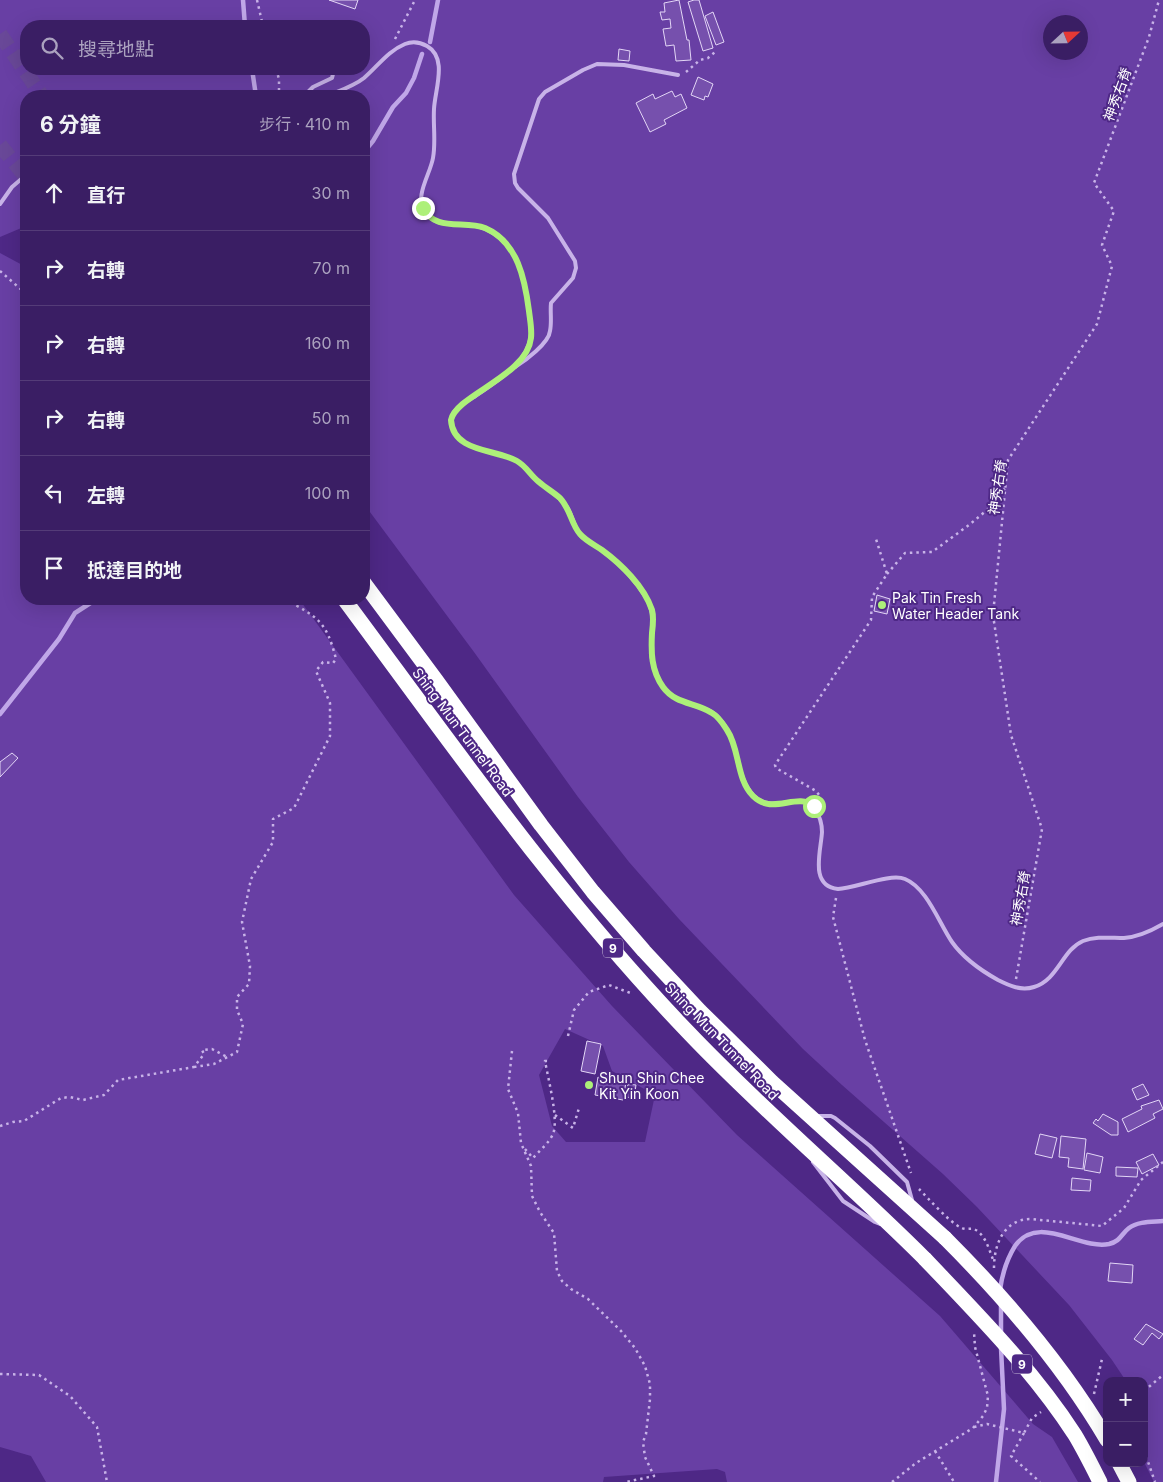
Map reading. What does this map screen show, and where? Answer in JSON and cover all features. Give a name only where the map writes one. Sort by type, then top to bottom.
[{"type":"highway","name":"Shing Mun Tunnel Road","points":[[370,591],[509,782],[593,892],[644,951],[700,1011],[810,1116],[945,1238],[986,1280],[1032,1332],[1080,1397],[1103,1434]]},
{"type":"highway","name":"Shing Mun Tunnel Road","points":[[348,605],[494,802],[560,886],[656,997],[718,1063],[894,1229],[982,1318],[1031,1374],[1076,1436],[1100,1482]]},
{"type":"highway","points":[[1121,1467],[1129,1482]]},
{"type":"lane","points":[[370,72],[389,54],[404,45],[419,42],[430,48],[438,60],[434,107],[434,154],[420,199],[424,212],[439,222],[473,225],[492,232],[507,246],[521,270],[526,288],[531,337],[525,353],[511,369]]},
{"type":"lane","points":[[678,75],[624,65],[597,64],[545,92],[540,99],[514,178],[520,191],[548,218],[574,256],[576,268],[573,278],[551,303],[548,338],[523,362],[456,409],[451,420],[456,435],[469,445],[505,456],[522,464],[538,481],[563,502],[581,536],[612,558],[632,577],[651,609],[653,619],[651,652],[660,681],[667,692],[677,700],[708,710],[719,718],[733,740],[744,780],[754,796],[768,804],[806,801],[815,808],[821,822],[822,831],[820,876],[826,885],[838,889],[895,877],[907,880],[925,897],[952,941],[966,958],[986,973],[1014,988],[1030,988],[1043,984],[1067,954],[1080,942],[1095,938],[1134,937],[1154,930],[1163,924]]},
{"type":"lane","points":[[310,90],[332,78],[333,75]]},
{"type":"lane","points":[[340,90],[363,79],[367,75]]},
{"type":"lane","points":[[0,204],[12,187],[20,180]]},
{"type":"path","points":[[257,0],[262,20]]},
{"type":"path","points":[[389,54],[415,0]]},
{"type":"path","name":"神秀右脊","points":[[1014,988],[1042,829],[1011,735],[993,615],[1008,460],[1097,324],[1112,266],[1102,245],[1114,212],[1094,183],[1149,37],[1160,0]]},
{"type":"path","points":[[678,75],[690,70],[700,60],[715,52]]},
{"type":"path","points":[[278,75],[279,90]]},
{"type":"path","points":[[0,271],[20,288]]},
{"type":"path","points":[[815,808],[820,802],[818,793],[776,768],[775,765],[871,620],[872,597],[887,574],[905,553],[932,552],[962,531],[993,505],[1006,487]]},
{"type":"path","points":[[876,539],[887,574]]},
{"type":"path","points":[[0,1126],[24,1121],[61,1098],[70,1097],[83,1100],[104,1095],[118,1080],[214,1064],[237,1052],[243,1024],[236,1010],[237,997],[249,984],[250,966],[242,922],[251,880],[273,842],[273,819],[294,808],[330,736],[330,703],[316,671],[323,662],[332,663],[336,659],[330,637],[317,618],[295,605]]},
{"type":"path","points":[[838,889],[833,916],[865,1040],[912,1176]]},
{"type":"path","points":[[568,1036],[574,1010],[589,992],[609,985],[632,994],[656,997]]},
{"type":"path","points":[[194,1066],[204,1054],[202,1050],[212,1049],[227,1057]]},
{"type":"path","points":[[512,1050],[508,1089],[518,1113],[520,1138],[532,1172],[534,1201],[554,1232],[559,1277],[566,1285],[588,1299],[625,1335],[642,1359],[650,1384],[650,1405],[646,1434],[642,1442],[645,1457],[654,1476],[626,1482]]},
{"type":"path","points":[[523,1147],[533,1158],[550,1139],[555,1127],[555,1115],[545,1061],[551,1061]]},
{"type":"path","points":[[555,1115],[573,1128],[579,1108]]},
{"type":"path","points":[[915,1185],[962,1228],[972,1228],[979,1233],[985,1239],[994,1262]]},
{"type":"path","points":[[1094,1397],[1102,1359]]},
{"type":"path","points":[[0,1374],[39,1375],[70,1396],[97,1426],[107,1482]]},
{"type":"path","points":[[1148,1388],[1163,1375]]},
{"type":"path","points":[[973,1428],[987,1424],[1018,1431]]},
{"type":"path","points":[[1024,1433],[1011,1456],[1040,1482]]},
{"type":"path","points":[[935,1451],[954,1482]]},
{"type":"path","points":[[1148,1463],[1154,1482]]},
{"type":"shaded area","points":[[0,0],[1163,0],[1163,1482],[1154,1482],[1146,1467],[1148,1377],[1123,1377],[1069,1305],[977,1207],[943,1174],[803,1049],[679,919],[629,862],[578,797],[370,512],[370,90],[20,90],[20,229],[0,237]]},
{"type":"shaded area","points":[[0,253],[20,264],[20,605],[303,605],[514,895],[612,1006],[737,1135],[940,1316],[1033,1424],[1052,1437],[1078,1482],[727,1482],[725,1472],[717,1469],[604,1477],[603,1482],[46,1482],[31,1456],[0,1447]],"holes":[[[565,1029],[603,1046],[612,1071],[655,1095],[645,1142],[566,1142],[552,1126],[539,1075]]]},
{"type":"building","points":[[329,0],[358,0],[355,9]]},
{"type":"building","points":[[679,0],[687,40],[689,40],[691,60],[676,61],[674,45],[666,46],[663,29],[671,28],[670,19],[662,20],[660,12],[665,12],[664,3]]},
{"type":"building","points":[[699,0],[713,48],[703,51],[688,2]]},
{"type":"building","points":[[713,12],[724,42],[716,45],[705,16]]},
{"type":"building","points":[[619,49],[630,51],[629,61],[618,60]]},
{"type":"building","points":[[698,77],[713,84],[708,97],[705,96],[704,100],[691,95]]},
{"type":"building","points":[[672,91],[675,97],[681,94],[687,108],[664,120],[666,124],[650,132],[636,103],[653,94],[655,99]]},
{"type":"building","name":"Pak Tin Fresh Water Header Tank","points":[[877,595],[890,599],[887,614],[874,611]]},
{"type":"building","points":[[12,753],[18,758],[0,777],[0,762]]},
{"type":"building","points":[[587,1041],[601,1044],[595,1074],[581,1071]]},
{"type":"building","points":[[598,1077],[626,1082],[623,1100],[595,1095]]},
{"type":"building","points":[[628,1084],[636,1085],[634,1098],[626,1097]]},
{"type":"building","points":[[1143,1084],[1149,1095],[1137,1100],[1132,1089]]},
{"type":"building","points":[[1159,1100],[1163,1109],[1153,1114],[1155,1118],[1128,1132],[1122,1119],[1142,1109],[1141,1106]]},
{"type":"building","points":[[1103,1114],[1118,1122],[1118,1135],[1111,1135],[1093,1123],[1096,1119],[1098,1121]]},
{"type":"building","points":[[1040,1134],[1057,1138],[1052,1158],[1035,1154]]},
{"type":"building","points":[[1061,1136],[1086,1139],[1083,1169],[1068,1167],[1069,1158],[1059,1157]]},
{"type":"building","points":[[1087,1153],[1103,1157],[1100,1173],[1084,1170]]},
{"type":"building","points":[[1153,1154],[1159,1165],[1142,1174],[1136,1162]]},
{"type":"building","points":[[1116,1167],[1138,1168],[1137,1177],[1116,1176]]},
{"type":"building","points":[[1072,1178],[1091,1180],[1090,1191],[1071,1190]]},
{"type":"building","points":[[1110,1263],[1133,1265],[1132,1283],[1108,1281]]},
{"type":"building","points":[[1146,1324],[1163,1334],[1159,1339],[1152,1333],[1143,1345],[1134,1339]]},
{"type":"waterway","points":[[243,0],[245,20]]},
{"type":"waterway","points":[[430,42],[438,0]]},
{"type":"waterway","points":[[370,145],[393,107],[406,93],[414,78],[422,54]]},
{"type":"waterway","points":[[253,75],[255,90]]},
{"type":"waterway","points":[[0,714],[59,639],[75,613],[87,605]]},
{"type":"waterway","points":[[1000,1290],[1010,1256],[1015,1246],[1024,1237],[1035,1233],[1047,1232],[1085,1242],[1109,1244],[1113,1243],[1126,1230],[1137,1224],[1163,1221]]},
{"type":"waterway","points":[[1001,1303],[1001,1335]]},
{"type":"waterway","points":[[996,1482],[1004,1409],[1001,1348]]},
{"type":"tunnel","points":[[0,34],[20,64]]},
{"type":"tunnel","points":[[28,75],[38,90]]},
{"type":"tunnel","points":[[0,145],[20,170]]},
{"type":"place","name":"Pak Tin Fresh Water Header Tank","points":[[882,605]]},
{"type":"place","name":"Shun Shin Chee Kit Yin Koon","points":[[589,1085]]},
{"type":"route","points":[[423,208],[426,214],[433,220],[445,224],[473,225],[496,234],[517,261],[526,288],[531,333],[525,353],[502,377],[456,409],[451,420],[454,431],[459,438],[469,445],[505,456],[522,464],[538,481],[563,502],[581,536],[612,558],[632,577],[648,601],[653,616],[651,652],[654,666],[662,685],[677,700],[708,710],[719,718],[733,740],[744,780],[754,796],[768,804],[801,800],[809,802],[814,806]]}]
